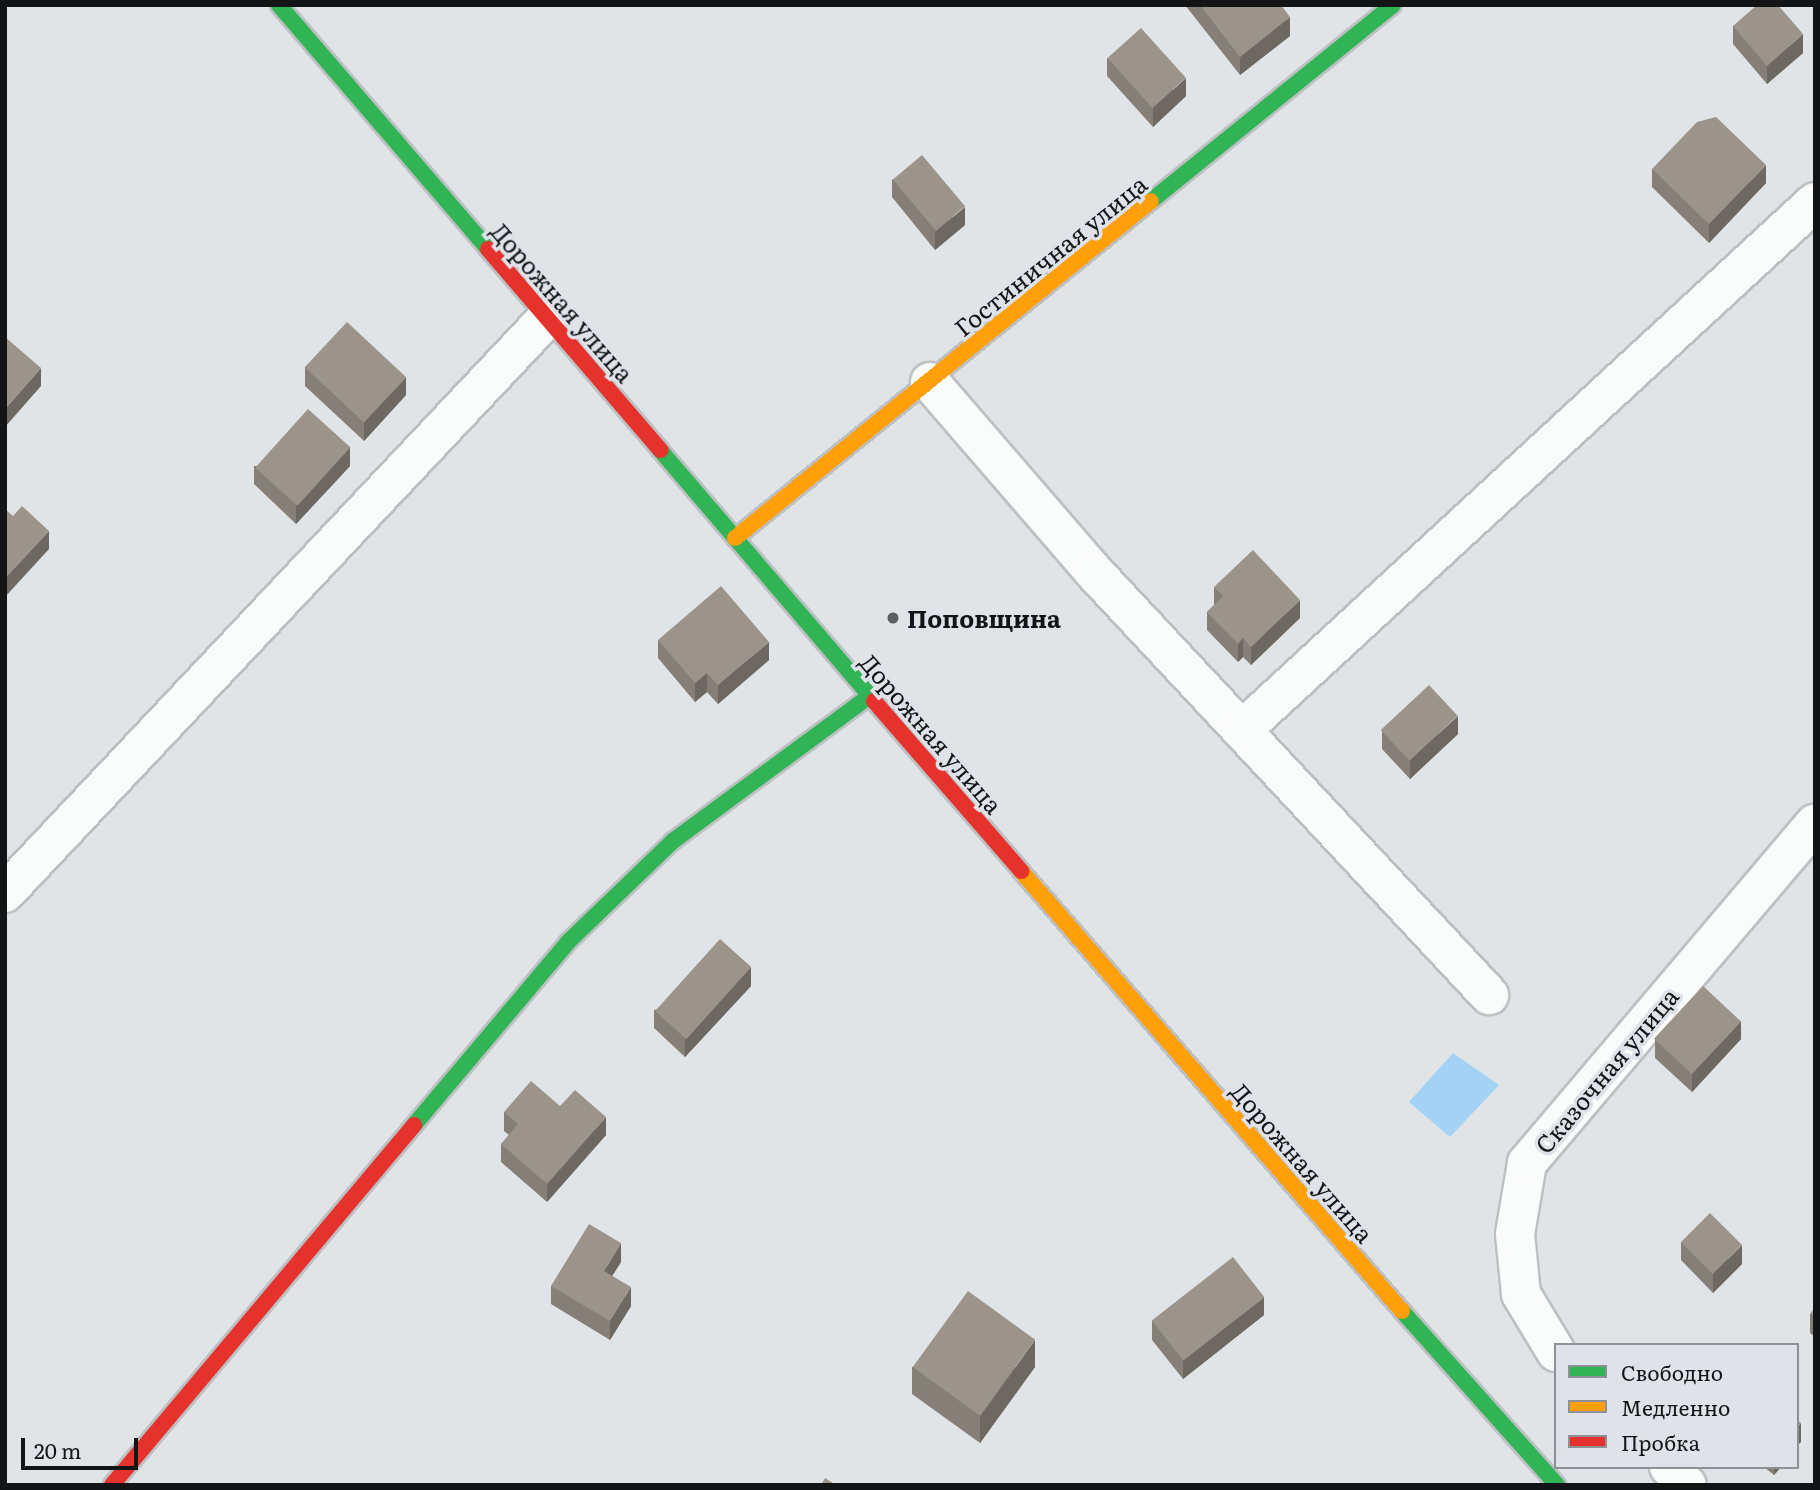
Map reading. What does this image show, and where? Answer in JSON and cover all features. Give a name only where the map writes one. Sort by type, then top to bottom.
[{"type":"main road","name":"Дорожная улица","points":[[279,5],[870,696],[1442,1358],[1557,1485]]},
{"type":"main road","name":"Гостиничная улица","points":[[735,538],[1393,5]]},
{"type":"main road","points":[[112,1485],[568,942],[673,841],[870,696]]},
{"type":"street","points":[[1242,730],[1815,202]]},
{"type":"street","points":[[5,893],[547,318]]},
{"type":"street","points":[[930,382],[1094,572],[1489,995]]},
{"type":"street","name":"Сказочная улица","points":[[1554,1349],[1521,1294],[1515,1234],[1527,1163],[1815,824]]},
{"type":"street","points":[[1671,1469],[1687,1485]]},
{"type":"water","points":[[1453,1053],[1499,1085],[1450,1137],[1409,1102]]},
{"type":"building","points":[[1200,5],[1281,5],[1290,17],[1240,57]]},
{"type":"building","points":[[1757,5],[1778,5],[1803,34],[1767,66],[1733,26]]},
{"type":"building","points":[[1141,28],[1186,78],[1152,108],[1108,58]]},
{"type":"building","points":[[1716,117],[1766,165],[1709,224],[1652,169],[1697,122]]},
{"type":"building","points":[[922,155],[965,206],[936,231],[893,179]]},
{"type":"building","points":[[347,322],[406,377],[364,423],[305,367]]},
{"type":"building","points":[[5,337],[41,368],[5,409]]},
{"type":"building","points":[[308,409],[350,447],[297,506],[255,468]]},
{"type":"building","points":[[22,506],[49,531],[5,578],[5,509],[13,516]]},
{"type":"building","points":[[1253,550],[1300,600],[1251,647],[1243,638],[1238,644],[1207,612],[1223,596],[1214,587]]},
{"type":"building","points":[[721,586],[769,642],[718,685],[707,673],[695,683],[658,640]]},
{"type":"building","points":[[1429,685],[1458,716],[1409,761],[1381,730]]},
{"type":"building","points":[[720,939],[751,967],[686,1039],[655,1011]]},
{"type":"building","points":[[1703,986],[1741,1021],[1692,1074],[1654,1039]]},
{"type":"building","points":[[531,1081],[560,1106],[575,1090],[606,1117],[547,1184],[501,1144],[518,1124],[504,1112]]},
{"type":"building","points":[[1710,1213],[1742,1245],[1713,1274],[1681,1242]]},
{"type":"building","points":[[589,1224],[621,1243],[604,1271],[631,1287],[610,1321],[551,1286]]},
{"type":"building","points":[[1233,1257],[1264,1297],[1183,1361],[1152,1320]]},
{"type":"building","points":[[968,1291],[1035,1340],[980,1416],[913,1367]]},
{"type":"building","points":[[825,1478],[836,1485],[821,1485]]},
{"type":"traffic: fast","points":[[279,5],[488,249]]},
{"type":"traffic: fast","points":[[1151,201],[1393,5]]},
{"type":"traffic: fast","points":[[660,450],[874,701]]},
{"type":"traffic: fast","points":[[414,1125],[568,942],[673,841],[870,696]]},
{"type":"traffic: fast","points":[[1402,1311],[1557,1485]]},
{"type":"traffic: slow","points":[[735,538],[1151,201]]},
{"type":"traffic: slow","points":[[1021,871],[1402,1311]]},
{"type":"traffic: jam","points":[[488,249],[660,450]]},
{"type":"traffic: jam","points":[[874,701],[1021,871]]},
{"type":"traffic: jam","points":[[112,1485],[414,1125]]},
{"type":"place","name":"Поповщина","points":[[893,618]]}]
